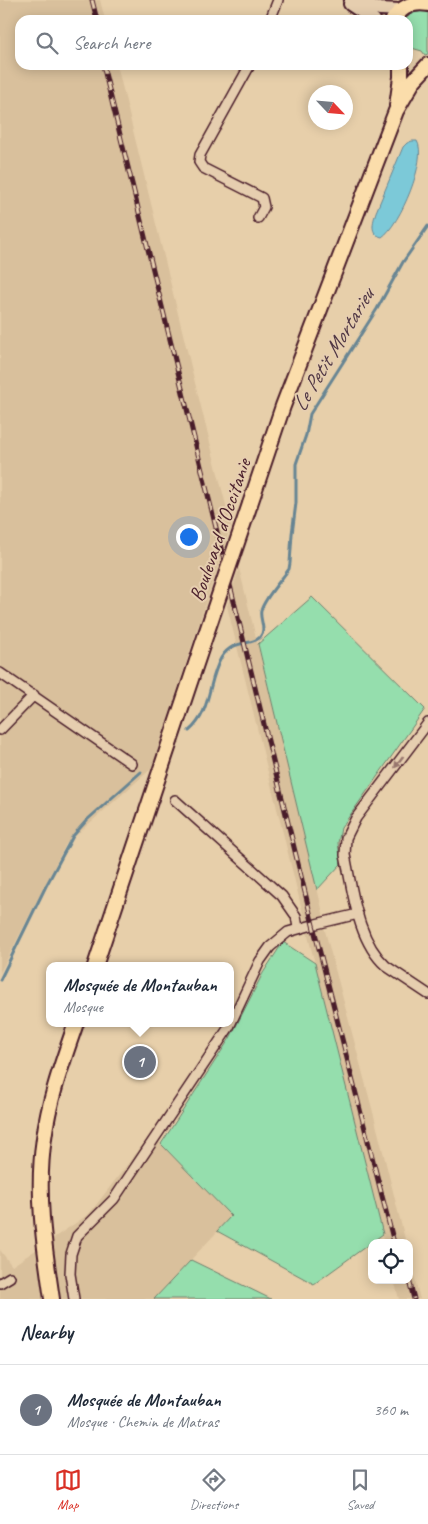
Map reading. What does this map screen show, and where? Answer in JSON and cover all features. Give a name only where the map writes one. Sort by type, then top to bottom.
[{"type":"main road","points":[[344,0],[366,15]]},
{"type":"main road","points":[[351,0],[397,15],[407,6],[424,2]]},
{"type":"main road","points":[[413,63],[428,64]]},
{"type":"main road","name":"Boulevard d'Occitanie","points":[[96,962],[283,406],[396,111],[414,80],[428,64]]},
{"type":"main road","name":"Boulevard d'Occitanie","points":[[396,111],[401,70]]},
{"type":"main road","points":[[52,1299],[42,1228],[41,1160],[52,1101],[75,1027]]},
{"type":"street","points":[[272,15],[278,0]]},
{"type":"street","points":[[247,70],[200,155],[199,162],[203,168],[262,198],[264,207],[258,218]]},
{"type":"street","points":[[0,672],[132,764]]},
{"type":"street","points":[[0,730],[34,695]]},
{"type":"street","points":[[428,723],[356,818],[346,838],[345,856],[358,914],[371,947],[380,961],[392,971],[428,994]]},
{"type":"street","points":[[175,800],[282,896],[296,916],[298,928]]},
{"type":"street","points":[[234,1016],[260,961],[270,947],[288,932],[358,914]]},
{"type":"street","points":[[74,1299],[70,1274],[71,1254],[77,1236],[114,1199],[229,1027]]},
{"type":"street","points":[[0,1283],[10,1277]]},
{"type":"shaded area","points":[[0,0],[100,0],[104,15],[15,15],[15,70],[118,70],[231,525],[152,768],[66,844],[0,973]]},
{"type":"shaded area","points":[[239,568],[324,917],[305,922],[227,606]]},
{"type":"shaded area","points":[[324,927],[405,1239],[384,1239],[307,932]]},
{"type":"shaded area","points":[[151,1134],[232,1216],[154,1299],[0,1299],[0,1250],[12,1266],[89,1214]]},
{"type":"shaded area","points":[[413,1272],[420,1299],[399,1299],[395,1284],[413,1284]]},
{"type":"green space","points":[[428,12],[428,54],[425,55],[422,51],[413,48],[413,15],[410,15],[412,13]]},
{"type":"green space","points":[[312,597],[425,709],[341,828],[338,843],[341,864],[317,890],[258,644]]},
{"type":"green space","points":[[283,942],[315,963],[383,1234],[376,1239],[368,1239],[368,1245],[314,1284],[217,1231],[231,1216],[161,1144],[230,1038],[263,973]]},
{"type":"green space","points":[[191,1260],[271,1299],[154,1299]]},
{"type":"water","points":[[412,141],[417,141],[419,150],[416,176],[397,219],[382,237],[375,233],[373,227],[376,212],[403,147]]},
{"type":"waterway","name":"Le Petit Mortarieu","points":[[189,731],[202,715],[206,706],[213,677],[221,658],[236,645],[252,642],[262,634],[262,606],[289,569],[296,503],[296,464],[306,435],[310,414],[377,309],[403,262],[428,226]]},
{"type":"waterway","name":"Le Petit Mortarieu","points":[[0,980],[73,836],[87,820],[141,772]]},
{"type":"railway","points":[[92,0],[96,15]]},
{"type":"railway","points":[[104,70],[313,925],[393,1239]]},
{"type":"railway","points":[[410,1284],[414,1299]]},
{"type":"place","name":"Mosquée de Montauban","points":[[140,1062]]}]
